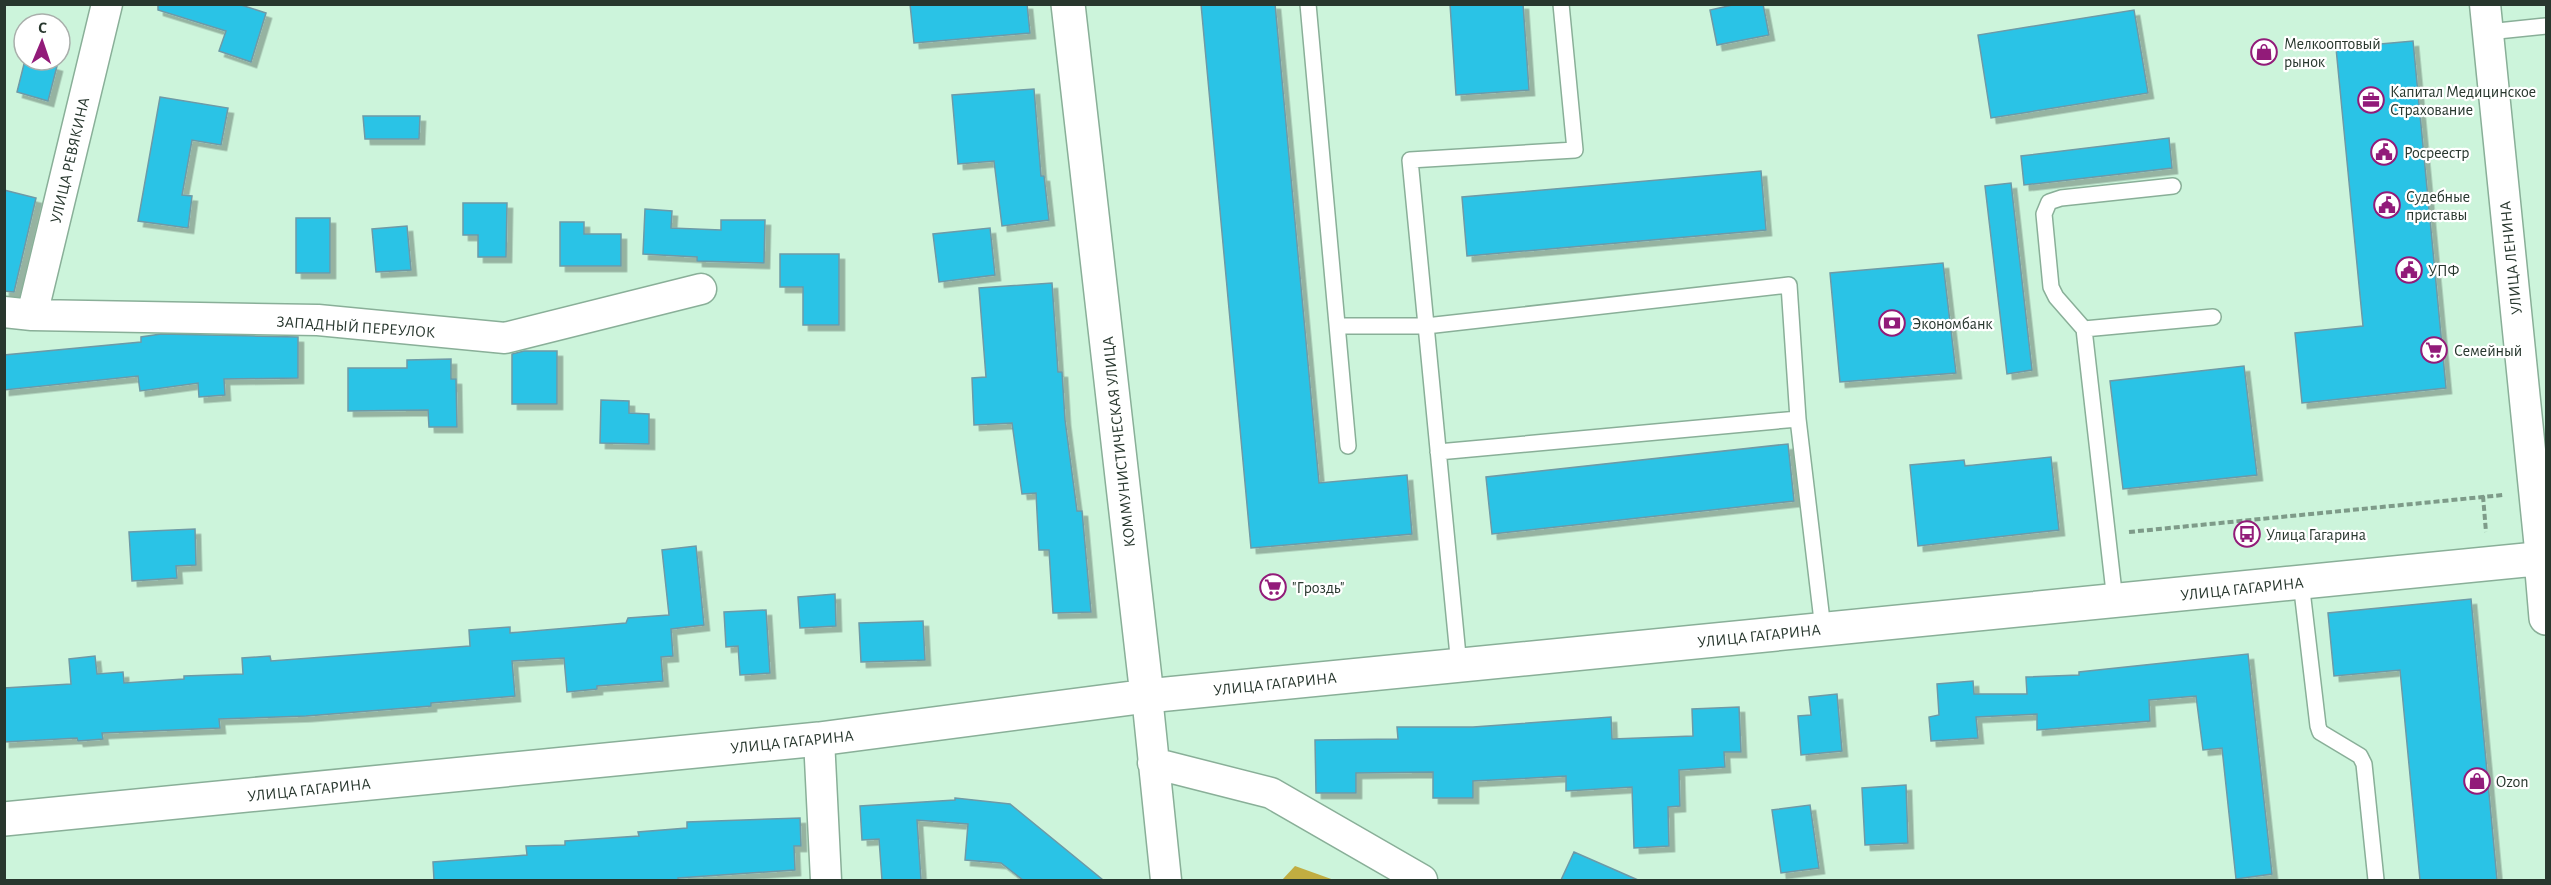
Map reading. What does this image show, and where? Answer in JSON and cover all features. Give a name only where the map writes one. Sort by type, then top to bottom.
[{"type":"street","name":"УЛИЦА РЕВЯКИНА","points":[[18,314],[107,4]]},
{"type":"street","name":"КОММУНИСТИЧЕСКАЯ УЛИЦА","points":[[1068,4],[1166,880]]},
{"type":"street","name":"УЛИЦА ЛЕНИНА","points":[[2486,18],[2534,492],[2544,559],[2547,618]]},
{"type":"street","name":"ЗАПАДНЫЙ ПЕРЕУЛОК","points":[[18,314],[318,320],[505,338],[700,289]]},
{"type":"street","name":"УЛИЦА ГАГАРИНА","points":[[4,819],[819,739],[1147,696],[2544,559]]},
{"type":"street","points":[[819,739],[826,880]]},
{"type":"street","points":[[1153,763],[1271,793],[1422,880]]},
{"type":"lane","points":[[1308,4],[1348,446]]},
{"type":"lane","points":[[1459,666],[1410,160],[1575,150],[1561,4]]},
{"type":"lane","points":[[2486,18],[2547,26]]},
{"type":"lane","points":[[2115,600],[2084,329],[2056,297],[2051,287],[2044,214],[2049,202],[2061,198],[2173,186]]},
{"type":"lane","points":[[1338,326],[1426,326],[1789,285],[1798,419],[1823,629]]},
{"type":"lane","points":[[2084,329],[2213,317]]},
{"type":"lane","points":[[1438,452],[1798,419]]},
{"type":"lane","points":[[2301,582],[2318,726],[2320,732],[2360,756],[2364,764],[2376,880]]},
{"type":"path","points":[[2107,534],[2534,492]]},
{"type":"shaded area","points":[[1295,866],[1334,880],[1282,880]]},
{"type":"building","points":[[158,4],[238,4],[266,13],[251,62],[219,51],[226,31],[158,10]]},
{"type":"building","points":[[910,4],[1027,4],[1030,33],[914,43]]},
{"type":"building","points":[[1201,4],[1275,4],[1319,483],[1407,475],[1412,534],[1251,548]]},
{"type":"building","points":[[1450,4],[1523,4],[1529,90],[1456,95]]},
{"type":"building","points":[[1737,4],[1763,4],[1769,35],[1717,45],[1710,10]]},
{"type":"building","points":[[2134,10],[2148,93],[1991,118],[1978,35]]},
{"type":"building","points":[[2413,41],[2446,388],[2302,403],[2295,333],[2363,326],[2336,48]]},
{"type":"building","points":[[22,72],[55,72],[48,101],[17,92]]},
{"type":"building","points":[[1034,89],[1041,176],[1044,176],[1049,220],[1002,226],[994,161],[958,164],[952,95]]},
{"type":"building","points":[[160,97],[228,108],[221,145],[192,140],[182,195],[192,196],[188,228],[138,221]]},
{"type":"building","points":[[363,116],[420,116],[419,139],[365,139]]},
{"type":"building","points":[[2169,138],[2172,168],[2024,185],[2021,156]]},
{"type":"building","points":[[1761,171],[1766,230],[1467,256],[1462,197]]},
{"type":"building","points":[[2011,183],[2032,370],[2007,374],[1985,186]]},
{"type":"building","points":[[4,190],[36,198],[14,292],[4,291]]},
{"type":"building","points":[[463,203],[507,203],[506,257],[478,257],[478,235],[463,235]]},
{"type":"building","points":[[645,209],[672,211],[671,228],[721,230],[721,220],[765,220],[764,263],[697,261],[697,257],[643,254]]},
{"type":"building","points":[[296,218],[330,218],[330,273],[296,273]]},
{"type":"building","points":[[560,222],[584,222],[584,234],[621,234],[621,266],[560,266]]},
{"type":"building","points":[[407,226],[411,270],[376,272],[372,229]]},
{"type":"building","points":[[990,228],[995,275],[939,282],[933,234]]},
{"type":"building","points":[[780,254],[839,254],[839,325],[803,325],[803,287],[780,287]]},
{"type":"building","name":"Экономбанк","points":[[1943,263],[1956,373],[1840,382],[1830,273]]},
{"type":"building","points":[[1052,283],[1058,372],[1062,372],[1065,420],[1077,511],[1082,511],[1091,612],[1053,613],[1049,550],[1039,550],[1036,493],[1022,494],[1012,423],[974,425],[972,378],[986,377],[979,288]]},
{"type":"building","points":[[161,334],[298,337],[298,378],[224,379],[225,395],[199,397],[198,383],[140,391],[138,376],[4,390],[4,355],[141,342],[141,337]]},
{"type":"building","points":[[524,351],[557,351],[557,404],[512,404],[512,354]]},
{"type":"building","points":[[451,359],[451,379],[456,379],[457,427],[429,427],[428,410],[348,411],[348,368],[407,368],[407,360]]},
{"type":"building","points":[[2244,366],[2257,475],[2123,489],[2110,381]]},
{"type":"building","points":[[601,400],[629,401],[629,413],[649,414],[649,444],[600,443]]},
{"type":"building","points":[[1788,444],[1794,501],[1492,534],[1486,477]]},
{"type":"building","points":[[2051,457],[2059,530],[1918,546],[1910,465],[1964,460],[1965,466]]},
{"type":"building","points":[[195,529],[196,565],[176,566],[177,578],[132,581],[129,532]]},
{"type":"building","points":[[696,546],[704,625],[671,629],[673,656],[661,657],[663,681],[597,686],[597,689],[567,692],[564,658],[512,661],[515,696],[431,703],[431,706],[306,716],[219,719],[220,728],[102,733],[103,739],[4,742],[4,688],[71,684],[69,659],[95,656],[97,674],[123,672],[124,683],[184,679],[184,676],[243,674],[242,658],[270,656],[271,661],[470,646],[469,630],[510,627],[510,633],[626,623],[628,618],[669,615],[662,550]]},
{"type":"building","points":[[835,594],[836,626],[800,628],[798,597]]},
{"type":"building","points":[[2471,599],[2497,880],[2420,880],[2400,670],[2334,676],[2328,613]]},
{"type":"building","points":[[766,610],[770,673],[740,675],[738,646],[726,647],[724,612]]},
{"type":"building","points":[[923,621],[925,660],[861,662],[859,623]]},
{"type":"building","points":[[2248,654],[2272,874],[2236,879],[2222,748],[2203,750],[2196,696],[2149,700],[2150,721],[2037,730],[2037,714],[1976,717],[1978,738],[1931,741],[1929,717],[1939,715],[1937,684],[1973,681],[1974,694],[2027,694],[2026,677],[2079,675],[2079,672]]},
{"type":"building","points":[[1837,694],[1842,751],[1801,755],[1798,716],[1811,715],[1809,697]]},
{"type":"building","points":[[1739,707],[1741,752],[1724,752],[1725,767],[1679,770],[1680,806],[1668,807],[1669,846],[1634,848],[1632,787],[1566,791],[1566,776],[1473,781],[1473,798],[1433,798],[1433,772],[1356,773],[1356,793],[1316,793],[1315,740],[1398,739],[1397,727],[1473,727],[1611,717],[1612,739],[1693,736],[1692,709]]},
{"type":"building","points":[[1906,785],[1908,843],[1865,845],[1862,788]]},
{"type":"building","points":[[955,798],[1010,804],[1103,880],[1023,880],[1001,863],[965,860],[968,824],[917,820],[921,880],[882,880],[879,839],[862,840],[860,806],[955,800]]},
{"type":"building","points":[[1810,805],[1819,868],[1781,873],[1772,810]]},
{"type":"building","points":[[800,818],[801,846],[794,846],[795,870],[678,878],[678,880],[434,880],[433,862],[527,855],[526,846],[565,845],[565,841],[639,836],[638,832],[687,828],[687,822]]},
{"type":"building","points":[[1574,852],[1638,880],[1561,880]]},
{"type":"place","name":"Мелкооптовый рынок","points":[[2264,52]]},
{"type":"place","name":"Капитал Медицинское Страхование","points":[[2371,100]]},
{"type":"place","name":"Росреестр","points":[[2384,152]]},
{"type":"place","name":"Судебные приставы","points":[[2387,205]]},
{"type":"place","name":"УПФ","points":[[2409,270]]},
{"type":"place","name":"Экономбанк","points":[[1892,323]]},
{"type":"place","name":"Семейный","points":[[2434,350]]},
{"type":"place","name":"Улица Гагарина","points":[[2247,534]]},
{"type":"place","name":"\"Гроздь\"","points":[[1273,587]]},
{"type":"place","name":"Ozon","points":[[2477,781]]}]
